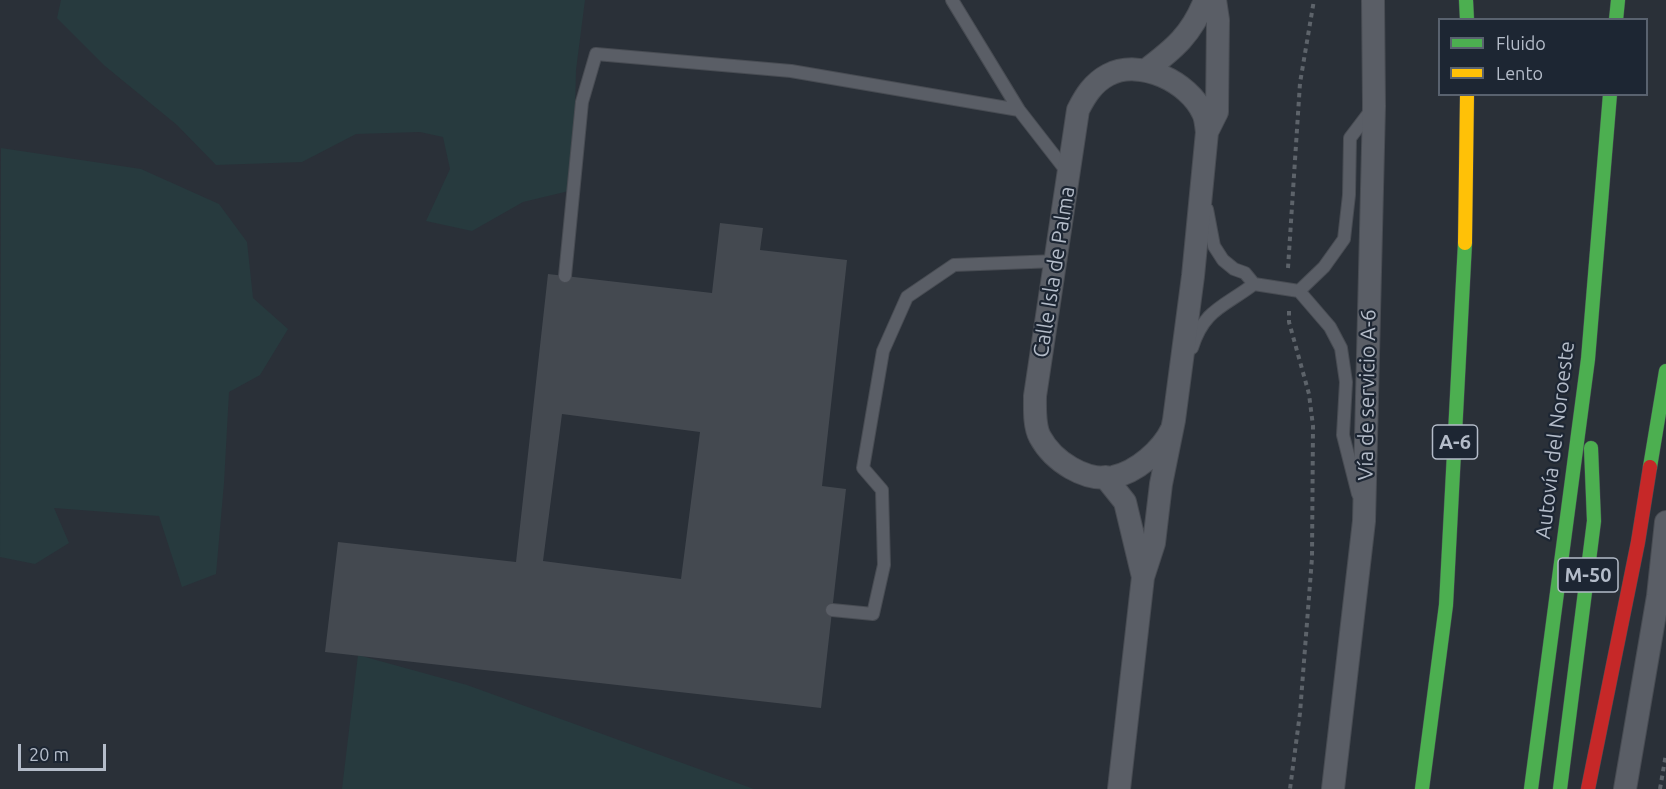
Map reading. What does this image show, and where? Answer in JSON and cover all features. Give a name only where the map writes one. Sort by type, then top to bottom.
[{"type":"highway","points":[[1467,0],[1467,18]]},
{"type":"highway","points":[[1616,18],[1618,0]]},
{"type":"highway","name":"A-6","points":[[1422,789],[1446,604],[1467,209],[1467,96]]},
{"type":"highway","name":"Autovía del Noroeste","points":[[1531,789],[1588,359],[1610,96]]},
{"type":"highway","name":"M-50","points":[[1560,789],[1594,521],[1588,359]]},
{"type":"highway","points":[[1588,789],[1638,542],[1666,371]]},
{"type":"street","points":[[1146,70],[1176,48],[1199,16],[1205,0]]},
{"type":"street","points":[[1206,132],[1217,112],[1218,20],[1215,0]]},
{"type":"street","name":"Vía de servicio A-6","points":[[1333,789],[1364,521],[1374,106],[1372,0]]},
{"type":"street","points":[[1119,789],[1143,577],[1154,543],[1161,484],[1179,388],[1203,183],[1206,132],[1202,110],[1186,92],[1164,77],[1146,70]]},
{"type":"street","name":"Calle Isla de Palma","points":[[1105,477],[1083,473],[1063,465],[1039,436],[1035,396],[1078,110],[1086,94],[1108,75],[1120,71],[1146,70]]},
{"type":"street","points":[[1105,477],[1137,467],[1155,453],[1172,429]]},
{"type":"street","points":[[1105,477],[1125,502],[1143,577]]},
{"type":"street","points":[[1625,789],[1658,596],[1666,522]]},
{"type":"lane","points":[[952,0],[1019,110],[1070,175]]},
{"type":"lane","points":[[565,276],[582,102],[596,54],[791,71],[1019,110]]},
{"type":"lane","points":[[1294,290],[1324,267],[1344,239],[1349,195],[1350,138],[1374,106]]},
{"type":"lane","points":[[1203,183],[1214,246],[1223,260],[1234,269],[1245,273],[1254,284],[1294,290],[1330,327],[1341,348],[1346,382],[1343,435],[1364,521]]},
{"type":"lane","points":[[832,610],[873,614],[884,565],[882,490],[863,468],[883,351],[908,297],[954,265],[1056,261]]},
{"type":"lane","points":[[1179,388],[1196,336],[1207,317],[1254,284]]},
{"type":"path","points":[[1290,789],[1300,713],[1312,558],[1313,426],[1308,394],[1289,322],[1294,290],[1288,257],[1299,95],[1314,0]]},
{"type":"path","points":[[1660,789],[1666,754]]},
{"type":"green space","points":[[61,0],[585,0],[576,70],[573,190],[523,202],[472,231],[426,221],[450,169],[443,137],[420,132],[356,134],[302,162],[216,165],[177,125],[105,66],[57,18]]},
{"type":"green space","points":[[1,148],[141,169],[219,204],[247,242],[253,298],[288,329],[260,375],[229,392],[216,574],[182,587],[159,516],[54,508],[69,543],[35,564],[0,557]]},
{"type":"green space","points":[[358,655],[467,685],[754,789],[342,789]]},
{"type":"building","points":[[720,223],[763,228],[760,250],[847,260],[822,486],[846,489],[821,708],[325,652],[338,542],[516,562],[548,274],[712,293]],"holes":[[[562,414],[700,432],[681,579],[543,561]]]},
{"type":"traffic: fast","points":[[1466,0],[1467,18]]},
{"type":"traffic: fast","points":[[1616,18],[1618,0]]},
{"type":"traffic: fast","points":[[1531,789],[1588,359],[1610,96]]},
{"type":"traffic: fast","points":[[1422,789],[1446,605],[1465,243]]},
{"type":"traffic: fast","points":[[1650,467],[1666,371]]},
{"type":"traffic: fast","points":[[1560,789],[1594,521],[1591,448]]},
{"type":"traffic: slow","points":[[1465,243],[1467,96]]},
{"type":"traffic: jam","points":[[1588,789],[1638,542],[1650,467]]}]
